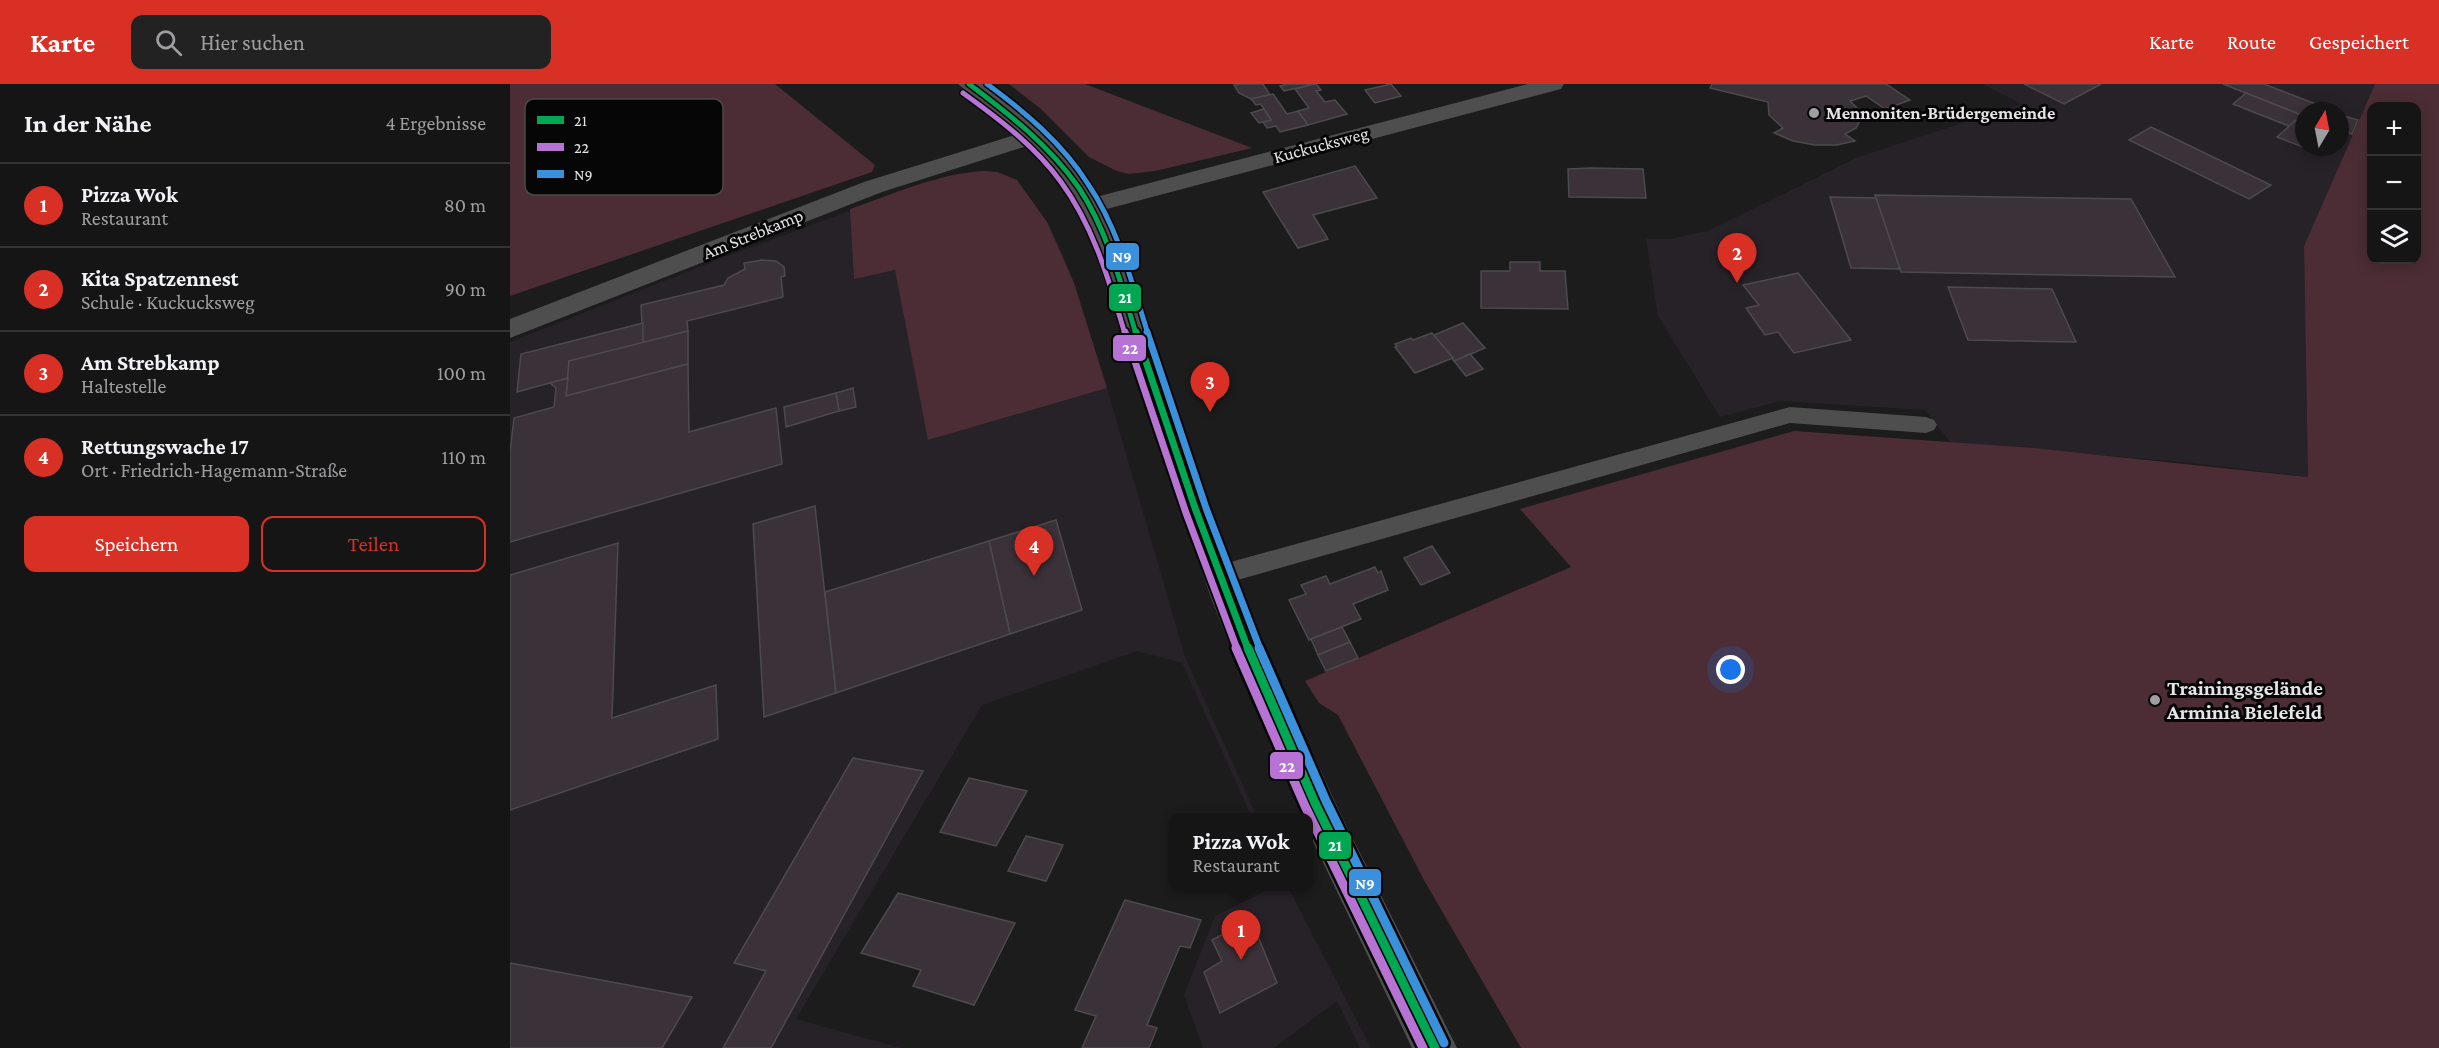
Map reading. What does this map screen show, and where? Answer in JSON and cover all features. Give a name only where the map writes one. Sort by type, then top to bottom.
[{"type":"street","points":[[969,84],[1034,136],[1072,180],[1089,206],[1105,242],[1220,576],[1291,750],[1435,1048]]},
{"type":"street","name":"Kuckucksweg","points":[[1089,206],[1552,84]]},
{"type":"street","name":"Am Strebkamp","points":[[510,329],[873,187],[1034,136]]},
{"type":"lane","points":[[1220,576],[1790,415],[1926,425]]},
{"type":"shaded area","points":[[510,84],[775,84],[875,165],[872,172],[510,296]]},
{"type":"shaded area","points":[[1009,84],[1085,84],[1252,148],[1155,171],[1129,174],[1117,171],[1089,157],[1041,109]]},
{"type":"shaded area","points":[[1983,84],[2375,84],[2349,143],[2349,102],[2295,102],[2295,156],[2343,156],[2304,246],[2308,477],[2191,463],[1950,442],[1925,410],[1780,401],[1720,417],[1658,316],[1646,239],[1669,239],[1708,231],[1858,157],[2021,104]]},
{"type":"shaded area","points":[[2375,84],[2439,84],[2439,1048],[1521,1048],[1424,880],[1338,715],[1319,703],[1305,681],[1571,567],[1520,509],[1794,431],[2033,448],[2308,477],[2304,246],[2343,156],[2349,156],[2349,143],[2367,102],[2367,264],[2421,264],[2421,102],[2367,102]]},
{"type":"shaded area","points":[[983,171],[997,172],[1017,180],[1047,222],[1074,283],[1107,388],[928,440],[895,270],[854,279],[850,209],[932,180]]},
{"type":"shaded area","points":[[997,172],[1017,180],[1047,222],[1059,246],[1074,283],[1107,388],[1185,657],[1255,813],[1250,813],[1182,663],[1137,651],[982,705],[796,1019],[901,1048],[510,1048],[510,342],[722,258],[922,184],[957,174]]},
{"type":"shaded area","points":[[1266,891],[1290,891],[1371,1048],[1360,1048],[1337,1001],[1274,1048],[1203,1048],[1184,995],[1215,916]]},
{"type":"building","points":[[1263,84],[1270,95],[1251,99],[1239,93],[1234,85]]},
{"type":"building","points":[[1316,84],[1321,90],[1316,91],[1325,102],[1335,100],[1347,114],[1308,125],[1298,111],[1309,108],[1295,89]]},
{"type":"building","points":[[1391,84],[1401,96],[1375,103],[1365,90]]},
{"type":"building","name":"Mennoniten-Brüdergemeinde","points":[[1712,84],[1886,84],[1910,100],[1885,109],[1866,96],[1850,101],[1859,110],[1861,119],[1856,128],[1845,134],[1855,141],[1837,145],[1815,145],[1793,141],[1774,133],[1783,128],[1769,115],[1768,102],[1710,88]]},
{"type":"building","points":[[2024,84],[2101,84],[2064,104]]},
{"type":"building","points":[[2223,84],[2264,84],[2311,102],[2295,102],[2295,112]]},
{"type":"building","points":[[1311,85],[1284,91],[1280,86]]},
{"type":"building","points":[[2246,93],[2295,112],[2295,121],[2289,126],[2233,104]]},
{"type":"building","points":[[1273,94],[1287,114],[1298,111],[1308,125],[1280,132],[1276,126],[1267,128],[1263,122],[1271,120],[1261,104],[1256,105],[1251,99]]},
{"type":"building","points":[[1264,109],[1271,120],[1259,123],[1251,113]]},
{"type":"building","points":[[2349,117],[2358,120],[2352,134],[2349,133]]},
{"type":"building","points":[[2295,121],[2295,144],[2277,137]]},
{"type":"building","points":[[2151,127],[2271,185],[2249,199],[2129,140]]},
{"type":"building","points":[[1355,166],[1377,198],[1313,215],[1328,239],[1298,248],[1263,192]]},
{"type":"building","points":[[1568,169],[1643,169],[1646,198],[1569,197]]},
{"type":"building","points":[[1875,195],[2131,199],[2175,277],[1901,272]]},
{"type":"building","points":[[1830,197],[1876,198],[1900,269],[1851,268]]},
{"type":"building","points":[[762,260],[776,261],[784,267],[785,276],[781,277],[783,297],[687,321],[688,331],[643,343],[641,305],[724,285],[728,278],[745,269],[744,263]]},
{"type":"building","points":[[1510,262],[1540,262],[1540,271],[1565,271],[1568,309],[1481,308],[1481,271],[1510,271]]},
{"type":"building","points":[[1798,273],[1851,340],[1794,353],[1778,332],[1765,335],[1746,308],[1759,305],[1743,285]]},
{"type":"building","points":[[1948,287],[2052,289],[2076,342],[1968,340]]},
{"type":"building","points":[[643,323],[643,343],[569,361],[568,378],[517,392],[521,354]]},
{"type":"building","points":[[1463,323],[1485,348],[1454,361],[1434,335]]},
{"type":"building","points":[[688,331],[688,364],[566,396],[569,361]]},
{"type":"building","points":[[1432,333],[1453,358],[1415,373],[1395,344]]},
{"type":"building","points":[[1470,354],[1483,369],[1466,376],[1454,361]]},
{"type":"building","points":[[688,364],[689,432],[776,408],[782,464],[510,542],[510,452],[514,418],[554,407],[556,388],[550,383],[568,378],[566,396]]},
{"type":"building","points":[[853,388],[856,407],[839,411],[836,393]]},
{"type":"building","points":[[836,393],[839,411],[786,427],[784,407]]},
{"type":"building","points":[[815,506],[836,693],[764,717],[753,524]]},
{"type":"building","points":[[1056,520],[1082,610],[1010,634],[989,541]]},
{"type":"building","points":[[989,541],[1010,634],[836,693],[825,592]]},
{"type":"building","points":[[618,543],[612,718],[716,685],[718,739],[510,810],[510,575]]},
{"type":"building","points":[[1432,546],[1450,573],[1421,585],[1404,558]]},
{"type":"building","points":[[1375,567],[1378,573],[1381,571],[1388,590],[1353,604],[1361,619],[1309,640],[1289,600],[1306,594],[1301,585],[1326,576],[1330,584]]},
{"type":"building","points":[[1342,627],[1350,642],[1318,655],[1311,639]]},
{"type":"building","points":[[1350,642],[1358,658],[1326,671],[1318,655]]},
{"type":"building","points":[[853,758],[923,771],[771,1048],[723,1048],[766,971],[734,963]]},
{"type":"building","points":[[969,778],[1027,791],[996,846],[940,832]]},
{"type":"building","points":[[1026,836],[1063,845],[1046,881],[1008,871]]},
{"type":"building","points":[[898,893],[1015,923],[974,1005],[913,986],[921,970],[861,953]]},
{"type":"building","points":[[1125,900],[1201,920],[1190,948],[1180,946],[1147,1025],[1157,1028],[1149,1048],[1082,1048],[1096,1016],[1075,1010]]},
{"type":"building","points":[[1251,919],[1277,983],[1220,1013],[1204,972],[1222,961],[1212,940]]},
{"type":"building","points":[[510,963],[692,997],[662,1048],[510,1048]]},
{"type":"transit line","name":"21","points":[[969,84],[1014,119],[1068,173],[1101,229],[1195,508],[1250,653],[1315,803],[1435,1048]]},
{"type":"transit line","name":"N9","points":[[987,84],[1016,106],[1056,143],[1080,171],[1101,207],[1120,250],[1206,508],[1261,652],[1326,801],[1444,1043]]},
{"type":"transit line","name":"22","points":[[963,93],[1008,127],[1036,153],[1071,197],[1092,237],[1109,280],[1136,368],[1212,585],[1261,707],[1308,813]]},
{"type":"transit line","name":"22","points":[[1313,823],[1423,1048]]},
{"type":"place","name":"Mennoniten-Brüdergemeinde","points":[[1814,113]]},
{"type":"place","name":"Kita Spatzennest","points":[[1737,283]]},
{"type":"place","name":"Am Strebkamp","points":[[1210,412]]},
{"type":"place","name":"Rettungswache 17","points":[[1034,576]]},
{"type":"place","name":"Trainingsgelände Arminia Bielefeld","points":[[2155,700]]},
{"type":"place","name":"Pizza Wok","points":[[1241,960]]}]
